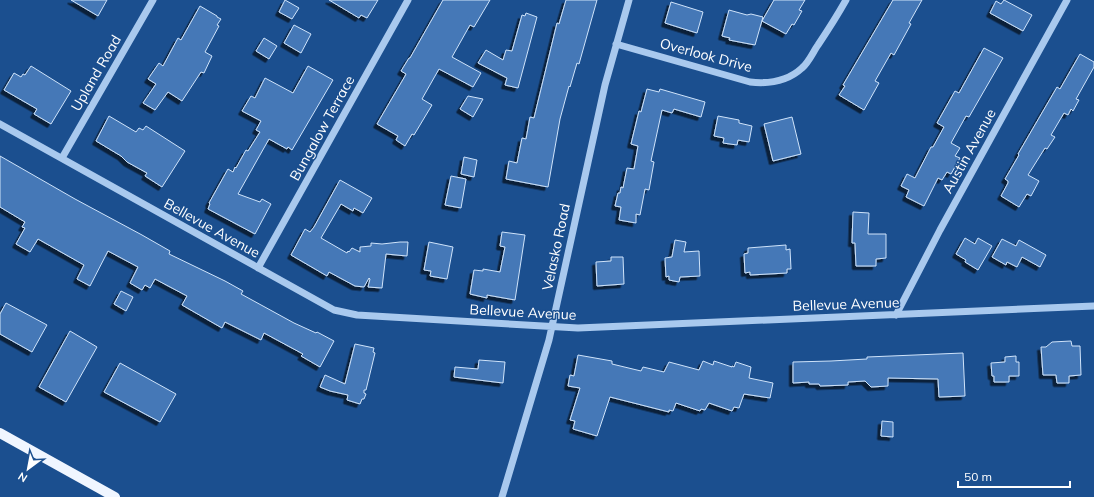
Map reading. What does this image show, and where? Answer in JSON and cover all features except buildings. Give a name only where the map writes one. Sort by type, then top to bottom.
[{"type":"main road","points":[[0,433],[115,497]]},
{"type":"street","name":"Upland Road","points":[[62,158],[153,0]]},
{"type":"street","name":"Bungalow Terrace","points":[[258,268],[408,0]]},
{"type":"street","name":"Velasko Road","points":[[502,497],[549,340],[605,85],[628,0]]},
{"type":"street","name":"Overlook Drive","points":[[616,44],[750,82],[760,83],[778,81],[795,73],[803,67],[833,24],[846,0]]},
{"type":"street","name":"Austin Avenue","points":[[896,315],[940,230],[1067,0]]},
{"type":"street","name":"Bellevue Avenue","points":[[0,124],[334,310],[357,315],[578,328],[1094,306]]}]
